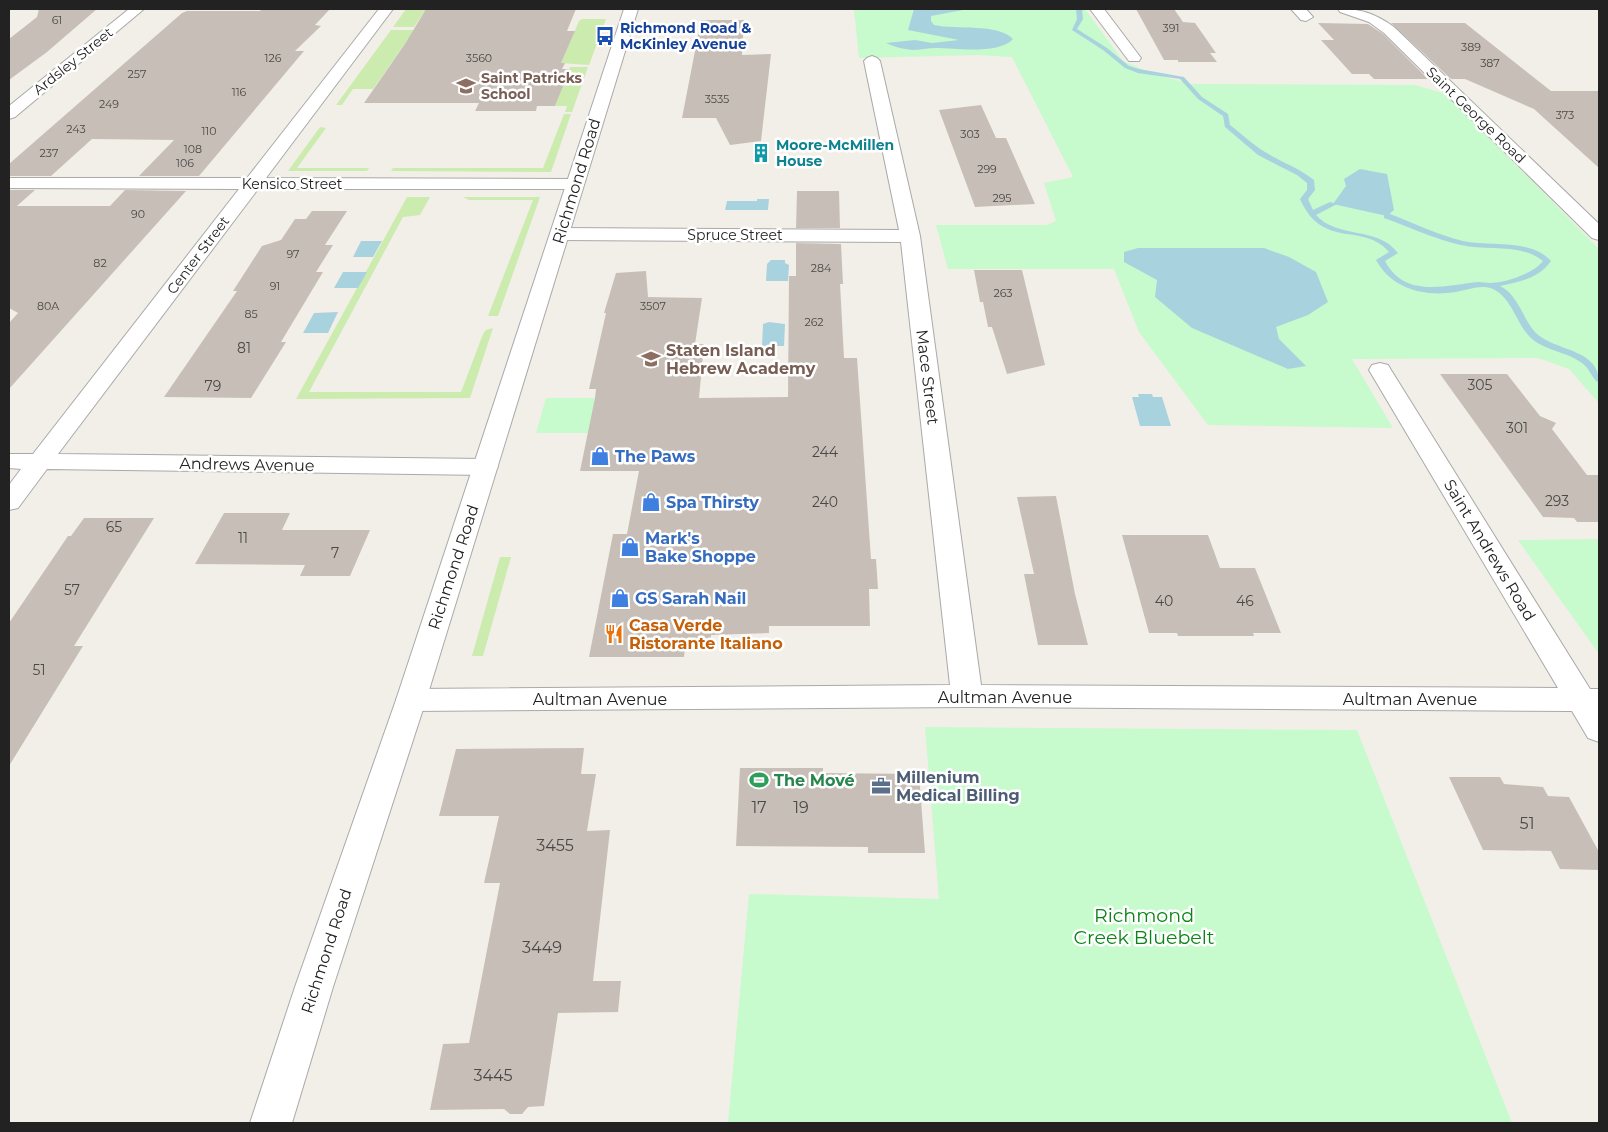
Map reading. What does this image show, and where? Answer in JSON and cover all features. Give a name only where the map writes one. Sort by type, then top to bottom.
[{"type":"street","name":"Ardsley Street","points":[[9,114],[137,9]]},
{"type":"street","name":"Center Street","points":[[9,502],[386,9]]},
{"type":"street","name":"Richmond Road","points":[[271,1123],[314,987],[410,700],[631,9]]},
{"type":"street","points":[[1097,9],[1134,58]]},
{"type":"street","name":"Saint George Road","points":[[1345,9],[1374,19],[1389,30],[1599,234]]},
{"type":"street","name":"Mace Street","points":[[872,61],[910,236],[967,696]]},
{"type":"street","name":"Kensico Street","points":[[9,183],[575,184]]},
{"type":"street","name":"Spruce Street","points":[[560,234],[910,236]]},
{"type":"street","name":"Saint Andrews Road","points":[[1380,370],[1590,700],[1599,730]]},
{"type":"street","name":"Andrews Avenue","points":[[9,461],[485,467]]},
{"type":"street","name":"Aultman Avenue","points":[[410,700],[967,696],[1590,700]]},
{"type":"green space","points":[[406,9],[426,9],[414,27],[393,27]]},
{"type":"green space","points":[[854,9],[1085,9],[1123,61],[1153,74],[1191,84],[1415,85],[1446,94],[1599,249],[1599,403],[1569,369],[1538,358],[1352,359],[1393,428],[1208,425],[1139,332],[1114,269],[948,269],[936,225],[1047,225],[1056,221],[1044,183],[1073,177],[1012,57],[977,55],[859,58]]},
{"type":"green space","points":[[582,19],[606,19],[589,65],[561,63],[579,21]]},
{"type":"green space","points":[[391,30],[415,30],[373,89],[353,89],[342,105],[336,105]]},
{"type":"green space","points":[[570,67],[588,67],[572,112],[565,112],[567,106],[555,106]]},
{"type":"green space","points":[[564,114],[571,114],[551,172],[391,171],[393,168],[543,168]]},
{"type":"green space","points":[[320,127],[326,128],[297,168],[369,168],[367,171],[288,171]]},
{"type":"green space","points":[[407,197],[430,197],[420,215],[403,217],[309,392],[461,392],[483,334],[486,330],[493,328],[470,398],[296,399]]},
{"type":"green space","points":[[463,197],[540,197],[498,316],[488,316],[533,200],[469,200]]},
{"type":"green space","points":[[546,398],[597,398],[590,433],[536,433]]},
{"type":"green space","points":[[1599,539],[1599,654],[1518,540]]},
{"type":"green space","points":[[500,557],[511,557],[483,656],[472,656]]},
{"type":"green space","name":"Richmond Creek Bluebelt","points":[[925,727],[1357,730],[1512,1123],[728,1123],[749,894],[939,899]]},
{"type":"water","points":[[914,9],[968,9],[931,16],[931,21],[934,25],[997,31],[1013,39],[1006,44],[987,49],[936,48],[912,50],[886,43],[915,40],[932,43],[959,40],[908,30]]},
{"type":"water","points":[[1360,169],[1387,174],[1394,210],[1387,216],[1333,204],[1346,186],[1344,179]]},
{"type":"water","points":[[757,199],[769,199],[768,210],[725,210],[727,201],[757,201]]},
{"type":"water","points":[[361,241],[382,241],[373,257],[353,257]]},
{"type":"water","points":[[1138,248],[1264,248],[1289,257],[1316,272],[1328,302],[1308,315],[1276,327],[1279,339],[1306,366],[1288,369],[1192,328],[1155,297],[1157,280],[1124,262],[1124,252]]},
{"type":"water","points":[[771,260],[785,260],[785,263],[789,265],[788,281],[766,281],[767,264]]},
{"type":"water","points":[[343,272],[367,272],[358,288],[334,288]]},
{"type":"water","points":[[338,312],[328,333],[303,333],[314,313]]},
{"type":"water","points":[[769,322],[785,324],[784,346],[762,346],[763,324]]},
{"type":"water","points":[[1138,394],[1152,394],[1153,397],[1162,397],[1171,426],[1140,426],[1132,397],[1139,397]]},
{"type":"building","points":[[39,9],[97,9],[47,52],[9,80],[9,39],[37,17]]},
{"type":"building","points":[[262,9],[330,9],[315,25],[321,26],[295,51],[304,51],[199,176],[139,176],[174,140],[92,139],[51,176],[9,176],[9,164],[182,13],[187,11],[260,11]]},
{"type":"building","points":[[426,9],[576,9],[567,31],[575,31],[561,63],[565,63],[562,69],[570,69],[555,106],[537,106],[536,111],[475,111],[479,103],[364,103],[405,44]]},
{"type":"building","points":[[1136,9],[1174,9],[1183,22],[1195,23],[1216,53],[1210,53],[1217,62],[1164,60]]},
{"type":"building","points":[[701,20],[744,20],[742,55],[771,54],[761,141],[730,145],[716,118],[682,118]]},
{"type":"building","points":[[1318,23],[1368,24],[1383,34],[1428,79],[1374,79],[1369,74],[1352,74],[1321,40],[1334,40]]},
{"type":"building","points":[[1391,23],[1465,23],[1551,91],[1599,91],[1599,168],[1534,109],[1465,79],[1451,79]]},
{"type":"building","points":[[981,105],[996,138],[1006,138],[1035,204],[975,207],[939,110]]},
{"type":"building","points":[[9,190],[35,190],[17,206],[110,206],[125,190],[186,191],[9,389],[9,323],[18,313],[9,308]]},
{"type":"building","points":[[797,191],[839,191],[840,228],[796,228]]},
{"type":"building","points":[[312,211],[347,211],[325,245],[333,245],[316,272],[323,272],[281,342],[286,342],[251,398],[164,397],[237,291],[233,291],[262,246],[281,240],[295,219],[306,219]]},
{"type":"building","points":[[796,243],[841,244],[843,284],[840,284],[844,358],[857,358],[871,559],[876,559],[878,589],[869,589],[870,626],[769,626],[769,633],[711,635],[711,639],[686,639],[684,657],[589,657],[613,534],[627,534],[639,471],[580,471],[596,389],[589,389],[606,313],[604,313],[616,273],[646,271],[648,297],[702,298],[695,344],[704,344],[699,398],[788,397],[789,276],[796,276]]},
{"type":"building","points":[[974,270],[1022,270],[1045,365],[1007,374],[992,327],[988,327],[983,302],[980,302]]},
{"type":"building","points":[[1440,374],[1507,374],[1540,416],[1556,423],[1552,429],[1587,475],[1599,475],[1599,522],[1577,522],[1574,518],[1543,517]]},
{"type":"building","points":[[1056,496],[1075,594],[1088,645],[1038,645],[1024,574],[1034,574],[1017,497]]},
{"type":"building","points":[[224,513],[290,513],[282,530],[370,530],[350,576],[300,576],[305,565],[195,564]]},
{"type":"building","points":[[84,518],[154,518],[74,646],[83,646],[9,766],[9,623],[68,536],[71,536]]},
{"type":"building","points":[[1122,535],[1208,535],[1220,568],[1255,568],[1281,633],[1253,633],[1254,636],[1178,636],[1177,633],[1149,633]]},
{"type":"building","points":[[584,748],[581,774],[596,774],[587,831],[610,830],[593,981],[621,981],[618,1012],[558,1013],[544,1106],[528,1107],[522,1114],[510,1114],[504,1109],[430,1110],[443,1044],[469,1043],[500,883],[484,883],[499,816],[439,816],[456,749]]},
{"type":"building","points":[[740,768],[823,768],[823,773],[919,774],[925,853],[868,853],[868,847],[736,846]]},
{"type":"building","points":[[1449,777],[1500,777],[1504,784],[1543,787],[1548,796],[1569,797],[1599,852],[1599,870],[1560,869],[1551,851],[1483,850]]},
{"type":"waterway","points":[[1079,9],[1080,19],[1074,29],[1105,49],[1127,67],[1138,71],[1182,78],[1200,98],[1226,115],[1227,126],[1252,147],[1299,173],[1311,182],[1311,190],[1304,199],[1312,214]]},
{"type":"waterway","points":[[1312,214],[1333,204]]},
{"type":"waterway","points":[[1312,214],[1319,222],[1330,228],[1371,238],[1389,246],[1394,253],[1380,260],[1391,276],[1408,286],[1438,291],[1482,284],[1494,286],[1501,290],[1507,295],[1526,326],[1536,338],[1548,345],[1579,357],[1589,365],[1599,379]]},
{"type":"waterway","points":[[1387,216],[1450,240],[1472,245],[1532,251],[1547,261],[1543,267],[1530,275],[1493,285]]},
{"type":"place","name":"Richmond Road & McKinley Avenue","points":[[605,36]]},
{"type":"place","name":"Saint Patricks School","points":[[466,86]]},
{"type":"place","name":"Moore-McMillen House","points":[[761,153]]},
{"type":"place","name":"Staten Island Hebrew Academy","points":[[651,359]]},
{"type":"place","name":"The Paws","points":[[600,456]]},
{"type":"place","name":"Spa Thirsty","points":[[651,502]]},
{"type":"place","name":"Mark's Bake Shoppe","points":[[630,547]]},
{"type":"place","name":"GS Sarah Nail","points":[[620,598]]},
{"type":"place","name":"Casa Verde Ristorante Italiano","points":[[614,634]]},
{"type":"place","name":"The Mové","points":[[759,780]]},
{"type":"place","name":"Millenium Medical Billing","points":[[881,786]]}]
